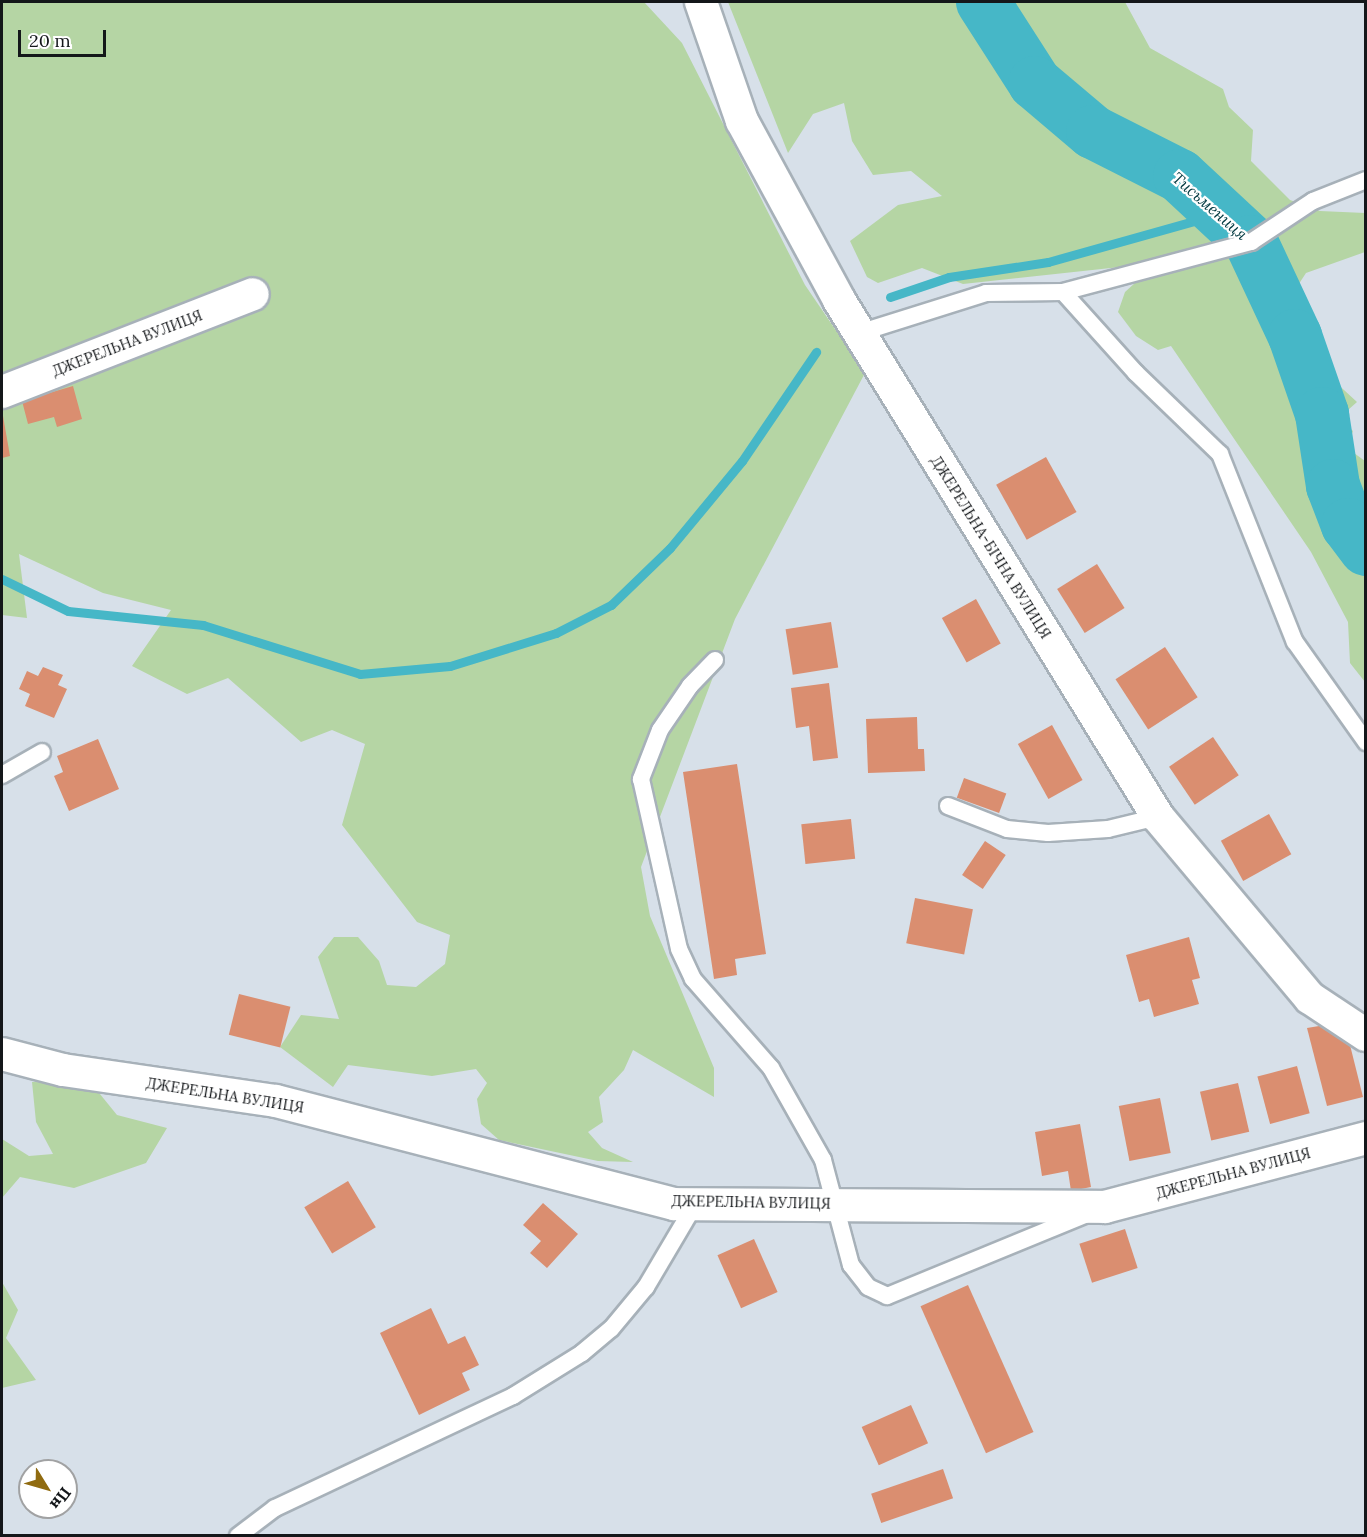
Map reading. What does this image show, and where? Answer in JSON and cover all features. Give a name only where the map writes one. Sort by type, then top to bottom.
[{"type":"street","name":"ДЖЕРЕЛЬНА-БІЧНА ВУЛИЦЯ","points":[[701,2],[742,121],[859,333],[1158,817],[1310,998],[1365,1035]]},
{"type":"street","name":"ДЖЕРЕЛЬНА ВУЛИЦЯ","points":[[2,392],[253,294]]},
{"type":"street","name":"ДЖЕРЕЛЬНА ВУЛИЦЯ","points":[[2,1054],[63,1070],[276,1101],[674,1204],[837,1203],[1105,1207],[1365,1138]]},
{"type":"lane","points":[[859,333],[986,292],[1063,292],[1251,242],[1313,201],[1365,180]]},
{"type":"lane","points":[[1063,292],[1136,373],[1220,454],[1295,642],[1365,742]]},
{"type":"lane","points":[[715,660],[690,686],[660,730],[640,779],[679,949],[693,979],[771,1068],[823,1160],[837,1203],[850,1265],[868,1287],[887,1296],[1105,1207]]},
{"type":"lane","points":[[2,775],[42,752]]},
{"type":"lane","points":[[948,806],[1007,829],[1048,833],[1108,829],[1158,817]]},
{"type":"lane","points":[[238,1536],[274,1508],[513,1396],[582,1353],[611,1329],[645,1287],[695,1204]]},
{"type":"green space","points":[[2,2],[644,2],[682,43],[805,285],[865,373],[735,619],[641,867],[650,916],[714,1068],[714,1097],[633,1050],[624,1070],[599,1097],[603,1122],[588,1132],[602,1148],[633,1162],[598,1161],[499,1140],[481,1124],[477,1099],[487,1083],[476,1069],[432,1076],[348,1065],[333,1087],[280,1047],[301,1015],[339,1019],[318,957],[334,937],[358,937],[379,961],[387,985],[416,987],[445,964],[450,935],[417,922],[342,825],[365,744],[332,730],[301,742],[228,678],[187,694],[132,666],[171,610],[103,593],[19,554],[27,618],[2,615]]},
{"type":"green space","points":[[728,2],[1125,2],[1150,48],[1223,89],[1229,107],[1253,130],[1251,161],[1290,200],[1320,211],[1365,213],[1365,252],[1306,273],[1291,296],[1261,313],[1265,324],[1314,313],[1316,330],[1304,345],[1319,367],[1357,402],[1339,418],[1353,431],[1347,448],[1365,461],[1365,682],[1350,663],[1348,622],[1311,552],[1171,346],[1158,350],[1136,336],[1118,312],[1125,292],[1157,263],[963,284],[922,268],[878,283],[867,277],[850,241],[898,205],[942,196],[911,171],[873,175],[852,141],[844,103],[813,114],[788,153]]},
{"type":"green space","points":[[32,1082],[91,1083],[117,1115],[167,1128],[146,1163],[74,1188],[20,1177],[2,1198],[2,1139],[29,1156],[53,1154],[36,1122]]},
{"type":"green space","points":[[2,1282],[18,1310],[6,1338],[36,1380],[2,1388]]},
{"type":"building","points":[[73,386],[82,419],[57,427],[54,417],[28,424],[22,401]]},
{"type":"building","points":[[2,417],[10,456],[2,458]]},
{"type":"building","points":[[1046,457],[1077,512],[1027,540],[996,485]]},
{"type":"building","points":[[1097,564],[1125,608],[1085,633],[1057,589]]},
{"type":"building","points":[[976,599],[1001,644],[967,663],[942,618]]},
{"type":"building","points":[[831,622],[838,667],[793,675],[786,629]]},
{"type":"building","points":[[1165,647],[1198,697],[1148,729],[1116,679]]},
{"type":"building","points":[[43,667],[63,675],[58,685],[67,689],[54,718],[25,706],[30,694],[19,689],[27,671],[38,676]]},
{"type":"building","points":[[829,683],[838,758],[813,761],[809,726],[796,728],[791,688]]},
{"type":"building","points":[[917,717],[918,749],[924,749],[925,771],[868,773],[866,719]]},
{"type":"building","points":[[1052,725],[1083,780],[1048,799],[1018,744]]},
{"type":"building","points":[[1213,737],[1239,775],[1195,805],[1169,767]]},
{"type":"building","points":[[98,739],[119,789],[69,811],[54,776],[63,772],[57,756]]},
{"type":"building","points":[[737,764],[766,954],[735,959],[737,975],[714,979],[683,772]]},
{"type":"building","points":[[964,778],[1006,793],[999,813],[957,798]]},
{"type":"building","points":[[1269,814],[1291,854],[1243,881],[1221,841]]},
{"type":"building","points":[[851,819],[855,859],[805,864],[801,824]]},
{"type":"building","points":[[985,841],[1006,855],[983,889],[962,875]]},
{"type":"building","points":[[915,898],[973,909],[964,954],[906,943]]},
{"type":"building","points":[[1189,937],[1200,978],[1192,980],[1199,1004],[1154,1017],[1149,999],[1139,1002],[1126,955]]},
{"type":"building","points":[[239,994],[290,1007],[280,1048],[229,1035]]},
{"type":"building","points":[[1325,1025],[1348,1037],[1363,1097],[1327,1106],[1307,1028]]},
{"type":"building","points":[[1297,1066],[1310,1113],[1270,1124],[1257,1077]]},
{"type":"building","points":[[1238,1083],[1249,1132],[1211,1140],[1200,1092]]},
{"type":"building","points":[[1160,1098],[1171,1153],[1129,1161],[1119,1106]]},
{"type":"building","points":[[1080,1124],[1091,1187],[1071,1191],[1068,1171],[1042,1176],[1035,1132]]},
{"type":"building","points":[[348,1181],[376,1227],[332,1254],[304,1207]]},
{"type":"building","points":[[543,1203],[578,1234],[547,1268],[530,1253],[541,1241],[523,1225]]},
{"type":"building","points":[[1125,1229],[1138,1268],[1092,1283],[1079,1244]]},
{"type":"building","points":[[754,1239],[778,1292],[741,1308],[717,1255]]},
{"type":"building","points":[[968,1285],[1033,1432],[986,1453],[920,1306]]},
{"type":"building","points":[[431,1308],[448,1344],[465,1336],[479,1365],[462,1373],[470,1390],[419,1415],[380,1333]]},
{"type":"building","points":[[911,1405],[928,1443],[879,1465],[862,1427]]},
{"type":"building","points":[[943,1469],[953,1498],[881,1523],[871,1494]]},
{"type":"waterway","name":"Тисьмениця","points":[[983,2],[1035,83],[1093,132],[1180,176],[1251,242],[1295,336],[1322,414],[1333,486],[1348,525],[1366,549]]},
{"type":"waterway","points":[[890,297],[949,277],[1048,262],[1219,214]]},
{"type":"waterway","points":[[2,579],[68,611],[203,625],[360,674],[450,666],[556,633],[611,605],[670,548],[742,461],[816,352]]}]
